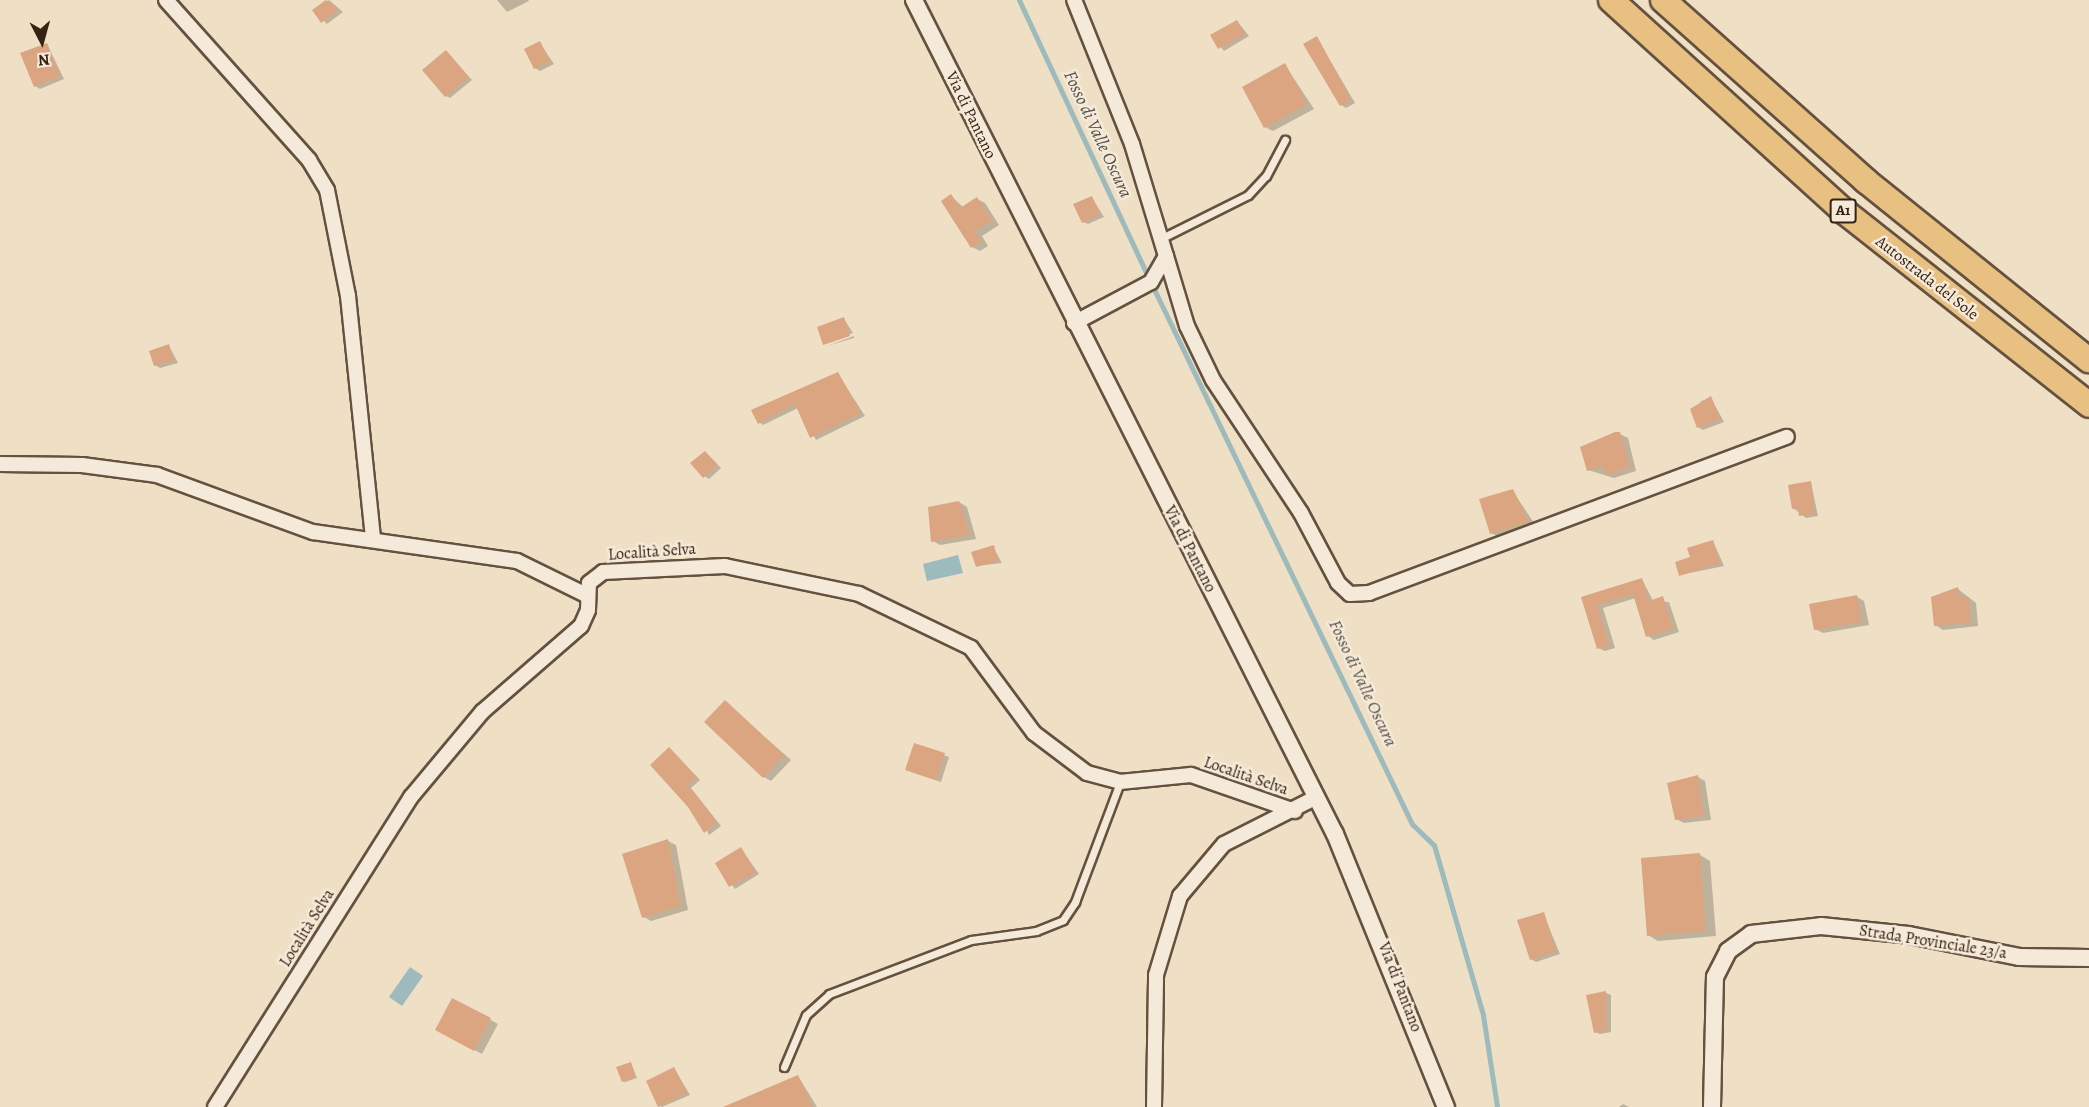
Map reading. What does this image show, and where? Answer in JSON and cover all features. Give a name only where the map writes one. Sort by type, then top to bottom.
[{"type":"highway","name":"Autostrada del Sole","points":[[1611,0],[1838,206],[2089,405]]},
{"type":"highway","name":"A1","points":[[1663,0],[1866,180],[2089,360]]},
{"type":"street","points":[[166,0],[309,160],[327,190],[348,296],[373,539]]},
{"type":"street","name":"Via di Pantano","points":[[915,0],[1074,323],[1317,796],[1378,929],[1446,1107]]},
{"type":"street","points":[[1074,0],[1123,119],[1162,238],[1187,326],[1213,380],[1301,513],[1340,586],[1350,594],[1369,592],[1787,437]]},
{"type":"street","points":[[1074,323],[1151,282],[1166,256]]},
{"type":"street","points":[[0,464],[82,465],[146,473],[301,529],[507,558],[541,569],[588,596]]},
{"type":"street","name":"Località Selva","points":[[215,1107],[411,797],[482,712],[581,626],[591,579],[603,572],[696,565],[774,572],[868,598],[964,643],[1045,744],[1087,773],[1120,782],[1191,775],[1295,811]]},
{"type":"street","points":[[1154,1107],[1155,988],[1176,906],[1197,871],[1224,844],[1295,811],[1317,796]]},
{"type":"street","name":"Strada Provinciale 23/a","points":[[1712,1107],[1715,977],[1728,951],[1751,934],[1821,926],[1909,935],[2019,957],[2089,958]]},
{"type":"lane","points":[[1162,238],[1248,195],[1266,176],[1284,140]]},
{"type":"lane","points":[[784,1067],[806,1015],[830,994],[971,940],[1036,931],[1063,920],[1075,902],[1120,782]]},
{"type":"water","points":[[958,555],[963,573],[927,581],[923,564]]},
{"type":"water","points":[[410,967],[423,976],[402,1006],[389,997]]},
{"type":"building","points":[[326,0],[339,9],[321,23],[312,10]]},
{"type":"building","points":[[1237,20],[1245,34],[1218,49],[1210,35]]},
{"type":"building","points":[[1317,36],[1351,100],[1340,106],[1303,44]]},
{"type":"building","points":[[540,41],[550,61],[534,69],[524,49]]},
{"type":"building","points":[[47,43],[60,76],[34,87],[20,53]]},
{"type":"building","points":[[446,50],[469,77],[445,97],[422,70]]},
{"type":"building","points":[[1285,63],[1307,104],[1264,128],[1242,87]]},
{"type":"building","points":[[951,194],[960,208],[977,197],[992,220],[975,232],[982,241],[971,248],[941,201]]},
{"type":"building","points":[[1092,196],[1100,214],[1082,223],[1073,204]]},
{"type":"building","points":[[844,317],[850,336],[823,345],[817,327]]},
{"type":"building","points":[[169,344],[174,360],[154,366],[149,351]]},
{"type":"building","points":[[838,372],[861,413],[810,438],[795,404],[758,424],[751,410]]},
{"type":"building","points":[[1711,396],[1720,419],[1697,428],[1690,409]]},
{"type":"building","points":[[1620,432],[1630,467],[1606,475],[1603,466],[1587,471],[1580,447]]},
{"type":"building","points":[[705,451],[718,465],[703,478],[690,463]]},
{"type":"building","points":[[1811,481],[1814,514],[1799,516],[1798,508],[1792,509],[1788,485]]},
{"type":"building","points":[[1513,489],[1529,522],[1490,534],[1479,499]]},
{"type":"building","points":[[959,501],[970,535],[931,542],[928,507]]},
{"type":"building","points":[[1713,540],[1720,563],[1679,576],[1675,562],[1690,557],[1687,548]]},
{"type":"building","points":[[994,545],[998,561],[976,567],[971,552]]},
{"type":"building","points":[[1642,578],[1649,601],[1663,596],[1673,629],[1646,637],[1633,594],[1597,605],[1609,645],[1597,649],[1581,597]]},
{"type":"building","points":[[1958,587],[1959,598],[1969,597],[1971,622],[1934,626],[1931,597]]},
{"type":"building","points":[[1857,595],[1862,622],[1814,630],[1809,604]]},
{"type":"building","points":[[725,700],[784,755],[763,778],[704,722]]},
{"type":"building","points":[[914,743],[945,753],[936,780],[905,770]]},
{"type":"building","points":[[669,747],[697,777],[688,785],[717,822],[704,833],[688,807],[650,765]]},
{"type":"building","points":[[1698,775],[1704,816],[1675,820],[1667,783]]},
{"type":"building","points":[[668,839],[681,906],[642,918],[622,854]]},
{"type":"building","points":[[741,847],[756,872],[729,887],[715,863]]},
{"type":"building","points":[[1700,853],[1706,931],[1647,936],[1641,858]]},
{"type":"building","points":[[1544,912],[1556,951],[1530,960],[1517,920]]},
{"type":"building","points":[[1606,991],[1607,1030],[1594,1033],[1586,995]]},
{"type":"building","points":[[452,998],[491,1018],[474,1051],[435,1030]]},
{"type":"building","points":[[631,1062],[636,1077],[622,1082],[616,1067]]},
{"type":"building","points":[[674,1067],[687,1093],[658,1107],[646,1081]]},
{"type":"building","points":[[798,1075],[812,1107],[723,1107]]},
{"type":"waterway","name":"Fosso di Valle Oscura","points":[[1019,0],[1149,279]]},
{"type":"waterway","name":"Fosso di Valle Oscura","points":[[1153,287],[1412,824],[1434,845],[1483,1015],[1497,1107]]}]
